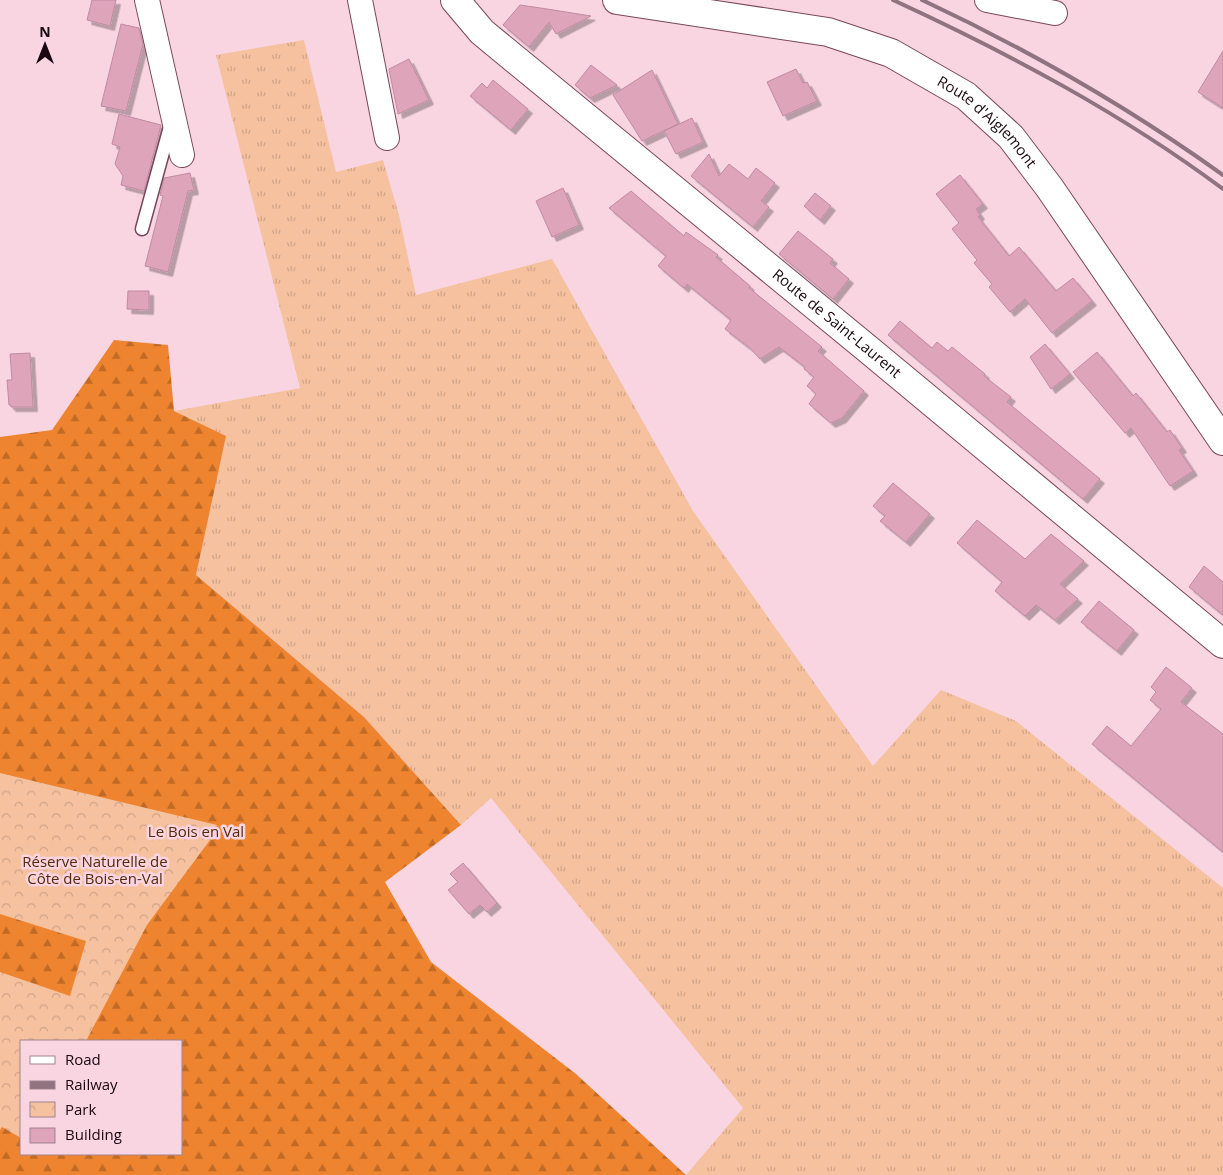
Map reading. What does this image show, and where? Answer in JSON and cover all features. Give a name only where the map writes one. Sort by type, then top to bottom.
[{"type":"street","points":[[148,0],[182,155]]},
{"type":"street","points":[[360,0],[387,138]]},
{"type":"street","name":"Route de Saint-Laurent","points":[[455,0],[482,32],[1223,644]]},
{"type":"street","name":"Route d'Aiglemont","points":[[617,0],[828,32],[891,53],[966,96],[1011,137],[1049,187],[1223,441]]},
{"type":"street","points":[[987,0],[1055,13]]},
{"type":"lane","points":[[142,229],[173,115]]},
{"type":"green space","points":[[304,40],[336,172],[383,160],[399,215],[416,295],[552,259],[693,511],[873,766],[941,690],[1016,721],[1223,888],[1223,1175],[686,1175],[743,1108],[491,798],[461,825],[364,717],[196,575],[225,436],[174,411],[300,388],[216,55]]},
{"type":"green space","name":"Le Bois en Val","points":[[114,340],[168,345],[174,411],[226,436],[196,575],[364,717],[461,825],[385,882],[431,962],[576,1074],[686,1175],[0,1175],[0,437],[52,430]]},
{"type":"green space","name":"Réserve Naturelle de Côte de Bois-en-Val","points":[[0,773],[217,825],[210,840],[147,925],[87,1040],[20,1040],[20,1137],[2,1127],[0,1130],[0,972],[70,996],[86,941],[0,914]]},
{"type":"building","points":[[92,0],[116,0],[110,26],[87,20]]},
{"type":"building","points":[[520,5],[591,16],[556,34],[549,22],[529,47],[503,25]]},
{"type":"building","points":[[121,24],[139,28],[143,44],[126,111],[101,106]]},
{"type":"building","points":[[1223,51],[1223,108],[1198,92]]},
{"type":"building","points":[[409,59],[429,100],[398,114],[389,69]]},
{"type":"building","points":[[591,65],[617,85],[590,98],[575,85]]},
{"type":"building","points":[[796,69],[803,83],[807,82],[817,101],[783,116],[767,82]]},
{"type":"building","points":[[652,70],[678,124],[642,141],[613,95]]},
{"type":"building","points":[[493,80],[528,109],[511,130],[470,96],[482,83],[487,88]]},
{"type":"building","points":[[119,114],[161,125],[144,191],[121,185],[123,176],[115,164],[120,147],[112,144]]},
{"type":"building","points":[[692,118],[703,142],[676,154],[664,131]]},
{"type":"building","points":[[709,154],[719,176],[729,164],[748,179],[756,168],[775,183],[761,201],[769,207],[753,227],[691,176]]},
{"type":"building","points":[[190,173],[194,190],[188,191],[168,272],[145,266],[163,196],[160,195],[164,178]]},
{"type":"building","points":[[960,175],[983,204],[976,209],[980,215],[978,217],[1009,256],[1019,247],[1056,291],[1073,278],[1092,301],[1052,333],[1025,299],[1010,312],[989,287],[992,284],[974,263],[977,260],[952,229],[959,223],[936,194]]},
{"type":"building","points":[[563,188],[579,225],[552,237],[536,201]]},
{"type":"building","points":[[631,191],[684,236],[686,232],[718,255],[716,257],[750,286],[749,288],[822,347],[818,351],[864,391],[842,418],[831,423],[809,404],[816,394],[807,386],[814,377],[804,369],[805,367],[779,347],[760,359],[751,349],[725,329],[731,320],[687,284],[684,288],[658,266],[666,256],[609,208]]},
{"type":"building","points":[[815,193],[831,206],[820,220],[804,206]]},
{"type":"building","points":[[798,231],[833,259],[830,263],[849,279],[833,299],[779,254]]},
{"type":"building","points":[[128,291],[149,291],[149,310],[127,309]]},
{"type":"building","points":[[900,321],[932,348],[937,342],[948,351],[952,347],[1011,397],[1007,402],[1100,479],[1083,499],[888,335]]},
{"type":"building","points":[[1045,344],[1070,374],[1051,389],[1030,357]]},
{"type":"building","points":[[1097,352],[1133,396],[1136,393],[1167,432],[1170,430],[1182,448],[1179,450],[1193,471],[1170,486],[1131,428],[1125,433],[1073,372]]},
{"type":"building","points":[[30,353],[33,407],[11,407],[9,405],[7,380],[12,380],[10,354]]},
{"type":"building","points":[[893,483],[930,514],[906,542],[880,521],[885,516],[873,506]]},
{"type":"building","points":[[977,520],[1025,559],[1051,534],[1084,561],[1060,584],[1078,599],[1055,620],[1036,605],[1025,616],[995,591],[1002,582],[957,543]]},
{"type":"building","points":[[1204,566],[1223,582],[1223,615],[1189,587]]},
{"type":"building","points":[[1099,601],[1134,630],[1117,651],[1081,622]]},
{"type":"building","points":[[1166,667],[1192,688],[1181,702],[1223,734],[1223,852],[1092,744],[1107,726],[1131,746],[1161,709],[1150,700],[1156,692],[1151,687]]},
{"type":"building","points":[[463,863],[497,903],[487,912],[480,905],[469,914],[448,890],[458,882],[450,874]]},
{"type":"railway","points":[[893,0],[979,41],[1063,86],[1145,135],[1223,189]]},
{"type":"railway","points":[[922,0],[1000,38],[1076,80],[1151,126],[1223,175]]}]
